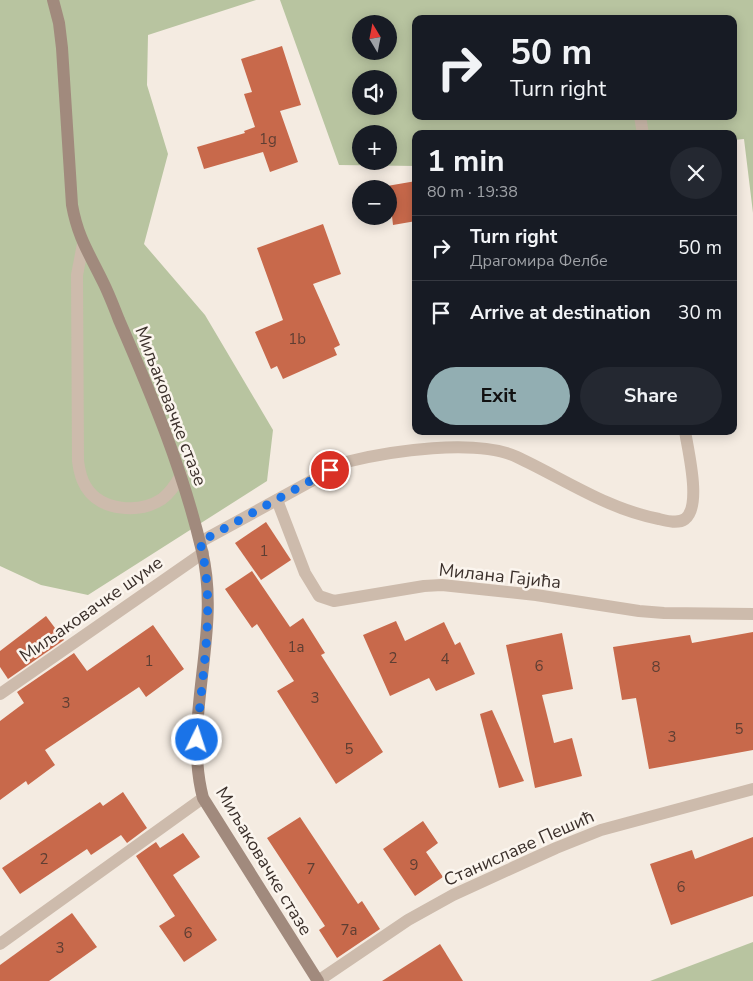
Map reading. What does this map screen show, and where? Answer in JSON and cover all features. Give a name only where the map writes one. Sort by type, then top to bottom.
[{"type":"street","name":"Миљаковачке стазе","points":[[53,0],[59,23],[62,48],[72,205],[75,225],[82,244],[103,282],[170,442],[201,547],[207,594],[207,624],[196,756],[198,778],[203,798],[318,981]]},
{"type":"street","points":[[82,244],[77,275],[78,461],[86,486],[98,500],[112,507],[132,508],[148,505],[162,499],[181,476]]},
{"type":"street","name":"Миљаковачке шуме","points":[[0,694],[201,547],[277,500],[346,462],[418,451],[474,447],[494,449],[515,456],[577,489],[628,510],[667,521],[683,521],[693,507],[694,494],[686,435]]},
{"type":"street","name":"Милана Гајића","points":[[277,500],[305,573],[319,596],[334,601],[424,586],[442,585],[536,595],[639,611],[753,614]]},
{"type":"street","name":"Станиславе Пешић","points":[[318,981],[408,920],[453,894],[556,848],[601,830],[753,789]]},
{"type":"street","points":[[0,944],[203,798]]},
{"type":"green space","points":[[0,0],[256,0],[148,35],[147,85],[168,154],[144,244],[205,315],[273,430],[267,481],[88,595],[41,585],[0,566]]},
{"type":"green space","points":[[280,0],[753,0],[753,213],[744,139],[737,140],[737,130],[412,130],[412,166],[397,166],[397,125],[352,125],[352,165],[339,165]]},
{"type":"green space","points":[[753,942],[753,981],[650,981]]},
{"type":"building","points":[[282,46],[301,105],[280,111],[298,162],[270,172],[263,152],[204,169],[197,147],[245,133],[244,131],[255,127],[244,94],[252,92],[241,59]]},
{"type":"building","points":[[412,182],[412,222],[397,224],[397,184]]},
{"type":"building","points":[[323,224],[341,274],[313,284],[340,345],[334,348],[337,355],[283,379],[277,366],[271,369],[255,332],[283,320],[257,248]]},
{"type":"building","points":[[266,522],[291,560],[261,580],[235,543]]},
{"type":"building","points":[[252,571],[290,627],[303,618],[325,653],[321,655],[383,752],[336,784],[277,691],[294,681],[257,624],[252,628],[225,589]]},
{"type":"building","points":[[46,616],[64,640],[8,679],[0,667],[0,651]]},
{"type":"building","points":[[396,621],[405,641],[444,622],[455,645],[460,642],[475,674],[436,691],[429,678],[390,696],[363,635]]},
{"type":"building","points":[[153,625],[184,669],[146,697],[139,687],[45,750],[55,765],[28,785],[26,781],[0,800],[0,721],[24,703],[17,692],[74,653],[87,671]]},
{"type":"building","points":[[753,632],[753,750],[649,769],[636,698],[622,700],[613,647],[690,635],[692,643]]},
{"type":"building","points":[[562,633],[573,689],[542,695],[554,743],[572,738],[582,776],[535,788],[506,645]]},
{"type":"building","points":[[492,710],[524,781],[499,788],[480,714]]},
{"type":"building","points":[[123,792],[147,828],[127,843],[121,835],[91,855],[87,849],[20,894],[2,868],[100,802],[103,806]]},
{"type":"building","points":[[300,817],[358,904],[362,901],[380,929],[337,958],[319,930],[325,926],[267,838]]},
{"type":"building","points":[[423,821],[438,843],[426,852],[443,877],[415,896],[383,849]]},
{"type":"building","points":[[183,833],[200,857],[173,875],[217,940],[184,962],[159,926],[175,916],[136,856],[156,842],[160,848]]},
{"type":"building","points":[[753,837],[753,896],[671,925],[650,864],[692,850],[695,859]]},
{"type":"building","points":[[72,913],[97,947],[49,981],[0,981],[0,965]]},
{"type":"building","points":[[440,944],[463,981],[382,981]]},
{"type":"route","points":[[197,740],[208,608],[203,553],[200,542],[330,470]]}]
